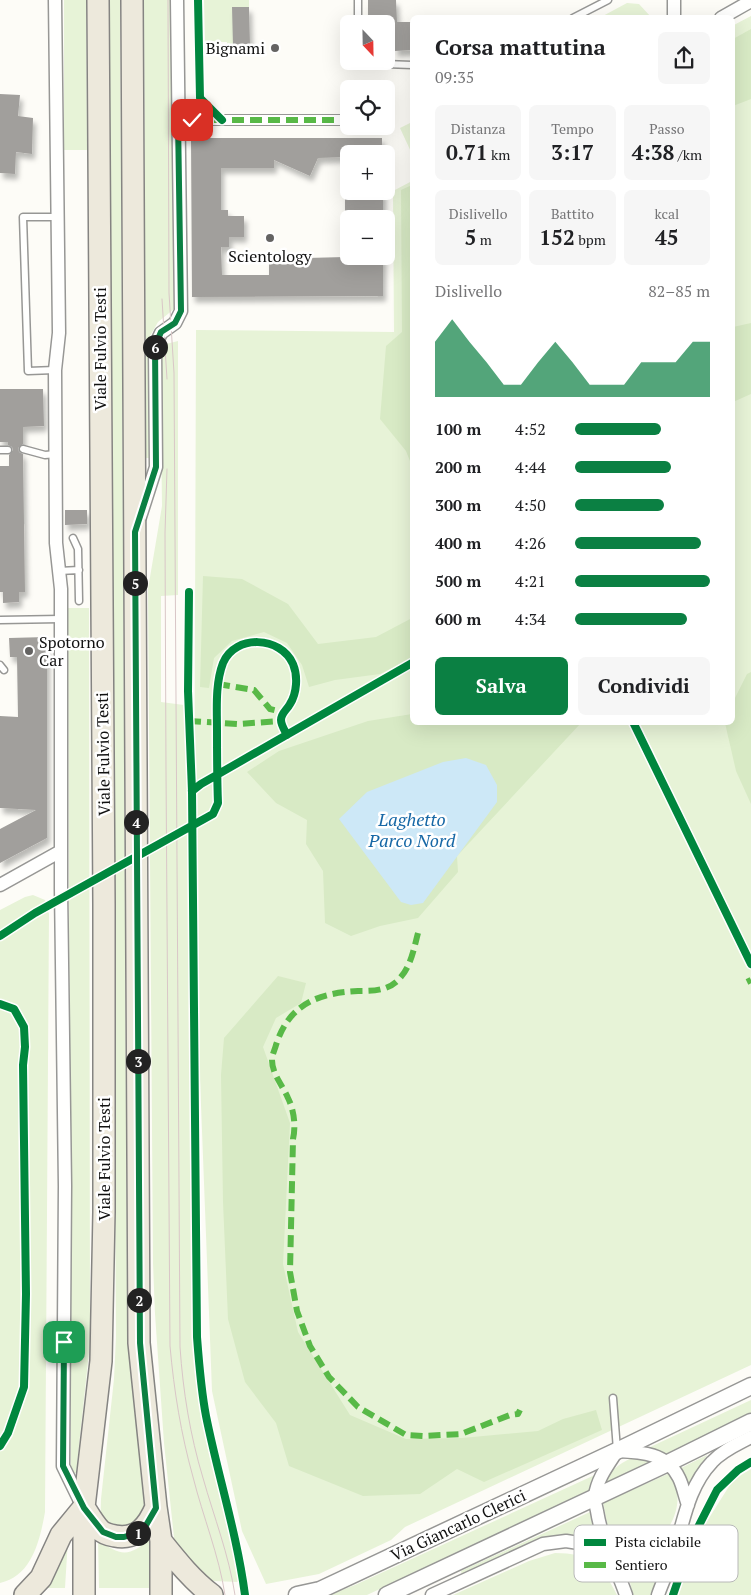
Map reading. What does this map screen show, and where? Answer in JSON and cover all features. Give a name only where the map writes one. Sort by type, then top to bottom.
[{"type":"main road","name":"Viale Fulvio Testi","points":[[84,1595],[84,1508],[101,1361],[104,1212],[104,904],[98,0]]},
{"type":"main road","name":"Viale Fulvio Testi","points":[[132,0],[140,1343],[161,1542],[161,1595]]},
{"type":"main road","points":[[25,1595],[41,1578],[62,1535],[84,1508],[103,1532],[116,1537],[124,1537],[139,1532],[145,1527],[156,1508]]},
{"type":"main road","points":[[161,1542],[181,1567],[212,1595]]},
{"type":"street","name":"Viale Fulvio Testi","points":[[55,0],[59,333],[55,370],[56,543],[61,619],[61,851],[65,1186],[63,1466],[84,1508]]},
{"type":"street","name":"Viale Fulvio Testi","points":[[135,532],[156,467],[155,346],[161,332],[175,323],[181,311],[177,0]]},
{"type":"street","points":[[674,0],[674,15]]},
{"type":"street","points":[[726,15],[751,1]]},
{"type":"street","points":[[178,120],[340,120]]},
{"type":"street","points":[[0,885],[61,851]]},
{"type":"street","name":"Via Giancarlo Clerici","points":[[298,1595],[320,1590],[751,1386]]},
{"type":"street","name":"Via Giancarlo Clerici","points":[[387,1595],[751,1422]]},
{"type":"street","points":[[681,1525],[699,1478],[714,1460],[751,1437]]},
{"type":"street","points":[[600,1525],[594,1497],[601,1475],[617,1451]]},
{"type":"street","name":"Via Giancarlo Clerici","points":[[617,1451],[650,1453],[668,1463]]},
{"type":"street","points":[[668,1463],[679,1478],[688,1505]]},
{"type":"street","points":[[432,1595],[543,1544],[566,1541],[574,1542]]},
{"type":"street","points":[[621,1582],[626,1595]]},
{"type":"street","points":[[658,1595],[663,1582]]},
{"type":"lane","points":[[358,0],[358,15]]},
{"type":"lane","points":[[579,15],[608,0]]},
{"type":"lane","points":[[395,64],[410,65]]},
{"type":"lane","points":[[55,370],[28,371],[23,217],[58,217]]},
{"type":"lane","points":[[0,450],[8,450]]},
{"type":"lane","points":[[23,450],[45,455],[56,454]]},
{"type":"lane","points":[[73,538],[78,549],[79,601]]},
{"type":"lane","points":[[59,571],[78,570]]},
{"type":"lane","points":[[0,620],[61,619]]},
{"type":"lane","points":[[613,1398],[617,1451]]},
{"type":"green space","points":[[64,0],[86,0],[87,150],[64,150]]},
{"type":"green space","points":[[109,0],[120,0],[127,1291],[131,1362],[144,1504],[143,1512],[137,1523],[128,1528],[118,1528],[108,1524],[101,1512],[114,1379],[116,1337]]},
{"type":"green space","points":[[144,0],[173,0],[175,303],[174,309],[158,322],[150,336],[151,458],[146,458]]},
{"type":"green space","points":[[204,0],[249,0],[249,7],[233,7],[250,50],[227,51],[227,42],[205,42]]},
{"type":"green space","points":[[627,3],[639,4],[649,15],[605,15]]},
{"type":"green space","points":[[751,16],[751,1365],[405,1527],[391,1540],[319,1574],[266,1584],[242,1531],[212,1391],[194,923],[196,330],[394,332],[395,210],[393,210],[393,200],[395,200],[395,190],[410,182],[410,725],[735,725],[735,24]]},
{"type":"green space","points":[[751,29],[751,99],[735,105],[735,38]]},
{"type":"green space","points":[[410,123],[410,150],[400,128]]},
{"type":"green space","points":[[410,186],[410,461],[406,451],[380,419],[386,346],[402,332],[401,190]]},
{"type":"green space","points":[[751,323],[751,394],[735,401],[735,327]]},
{"type":"green space","points":[[178,341],[178,595],[161,596],[161,702],[184,705],[189,712],[193,1319],[196,1378],[239,1582],[213,1581],[201,1576],[175,1547],[164,1443],[155,1314],[153,1263],[148,589],[162,506],[160,350],[162,345]]},
{"type":"green space","points":[[203,576],[242,579],[288,604],[318,644],[376,637],[410,619],[410,659],[380,674],[335,680],[309,687],[302,665],[287,643],[264,632],[232,641],[214,658],[209,688],[200,687]]},
{"type":"green space","points":[[68,608],[89,608],[90,1343],[76,1473],[71,1473]]},
{"type":"green space","points":[[751,672],[751,804],[736,771],[725,725],[735,725],[735,698],[747,674]]},
{"type":"green space","points":[[410,714],[410,725],[579,725],[457,856],[458,872],[418,918],[380,926],[351,936],[325,923],[323,871],[306,844],[307,820],[276,803],[247,772],[279,751],[368,721]]},
{"type":"green space","points":[[33,895],[45,900],[49,914],[45,1512],[37,1545],[27,1565],[11,1579],[0,1583],[0,910]]},
{"type":"green space","points":[[278,976],[306,983],[301,1003],[276,1018],[263,1047],[290,1123],[283,1264],[298,1332],[350,1415],[406,1439],[462,1438],[538,1431],[563,1419],[596,1410],[602,1430],[484,1482],[457,1469],[420,1494],[363,1496],[289,1466],[276,1423],[245,1382],[228,1319],[223,1202],[221,1075],[224,1038]]},
{"type":"green space","points":[[751,1400],[751,1413],[664,1455],[648,1448]]},
{"type":"green space","points":[[707,1455],[689,1487],[681,1468]]},
{"type":"green space","points":[[632,1458],[654,1461],[603,1484],[615,1468]]},
{"type":"green space","points":[[751,1469],[751,1595],[678,1595],[683,1582],[738,1582],[738,1525],[705,1525],[733,1480]]},
{"type":"green space","points":[[670,1473],[677,1489],[677,1505],[670,1525],[608,1525],[603,1503]]},
{"type":"green space","points":[[597,1474],[592,1489],[367,1595],[329,1595],[355,1585]]},
{"type":"green space","points":[[590,1512],[592,1525],[574,1525],[574,1535],[562,1534],[546,1537],[462,1576],[461,1571]]},
{"type":"green space","points":[[151,1538],[152,1588],[99,1588],[98,1539],[119,1552],[125,1552],[137,1549]]},
{"type":"green space","points":[[68,1539],[65,1588],[46,1588]]},
{"type":"green space","points":[[555,1553],[574,1555],[574,1582],[609,1582],[617,1595],[453,1595],[529,1561]]},
{"type":"green space","points":[[630,1582],[657,1582],[652,1595],[633,1595]]},
{"type":"water","name":"Laghetto Parco Nord","points":[[466,758],[486,765],[497,785],[497,802],[423,903],[411,905],[401,902],[339,819],[367,792],[443,762]]},
{"type":"building","points":[[368,0],[396,0],[397,22],[395,22],[395,15],[368,15]]},
{"type":"building","points":[[232,7],[249,7],[250,46],[233,46]]},
{"type":"building","points":[[395,22],[410,22],[410,50],[395,51]]},
{"type":"building","points":[[0,94],[20,95],[18,116],[33,118],[32,154],[16,152],[15,174],[0,173]]},
{"type":"building","points":[[191,138],[382,138],[382,145],[340,145],[340,157],[318,158],[310,176],[274,160],[274,168],[221,168],[221,210],[228,210],[228,216],[244,216],[244,237],[229,237],[229,247],[221,247],[222,275],[269,275],[269,259],[340,257],[340,265],[383,265],[383,296],[192,297]]},
{"type":"building","points":[[345,200],[383,200],[383,210],[345,210]]},
{"type":"building","points":[[0,389],[43,389],[44,426],[23,427],[23,444],[18,448],[19,452],[23,454],[25,592],[19,592],[19,602],[3,603],[3,592],[0,592],[0,466],[9,466],[9,455],[13,450],[8,445],[8,442],[0,442]]},
{"type":"building","points":[[65,510],[87,510],[87,524],[65,525]]},
{"type":"building","points":[[47,637],[47,838],[0,863],[0,829],[36,810],[0,808],[0,716],[18,717],[17,657],[10,657],[9,638]]},
{"type":"tram line","points":[[168,0],[169,293],[174,373],[180,1347],[185,1396],[194,1446],[225,1551],[235,1595]]},
{"type":"tram line","points":[[162,299],[167,379]]},
{"type":"tram line","points":[[167,469],[165,533],[170,1346],[176,1396],[185,1445],[219,1565],[225,1595]]},
{"type":"marked path","points":[[178,120],[340,120]]},
{"type":"marked path","points":[[218,684],[254,690],[270,709],[283,712]]},
{"type":"marked path","points":[[189,721],[238,724],[281,721]]},
{"type":"marked path","points":[[418,933],[409,962],[404,973],[396,982],[386,988],[344,992],[318,998],[307,1003],[297,1010],[289,1020],[282,1031],[274,1052],[272,1065],[286,1093],[294,1118],[290,1272],[297,1311],[310,1346],[329,1377],[358,1407],[406,1435],[461,1434],[510,1415],[518,1414],[520,1410]]},
{"type":"marked path","points":[[747,982],[751,980]]},
{"type":"cycle path","points":[[198,0],[200,98],[222,120]]},
{"type":"cycle path","points":[[189,592],[188,691],[192,791],[197,1337],[201,1386],[206,1416],[242,1572],[245,1595]]},
{"type":"cycle path","points":[[0,936],[35,913],[213,814],[218,803],[217,705],[220,671],[229,654],[237,647],[247,643],[269,644],[279,648],[293,664],[296,674],[295,690],[292,700],[281,718],[282,726],[287,735]]},
{"type":"cycle path","points":[[192,791],[201,784],[410,664]]},
{"type":"cycle path","points":[[634,725],[751,964]]},
{"type":"cycle path","points":[[0,1004],[14,1009],[24,1027],[26,1294],[24,1387],[8,1433],[0,1446]]},
{"type":"cycle path","points":[[699,1525],[717,1490],[738,1470],[751,1462]]},
{"type":"cycle path","points":[[673,1595],[677,1582]]},
{"type":"place","name":"Bignami","points":[[275,48]]},
{"type":"place","name":"Scientology","points":[[270,238]]},
{"type":"place","name":"Spotorno Car","points":[[29,651]]},
{"type":"route","points":[[64,1342],[63,1466],[84,1508],[99,1530],[116,1537],[132,1536],[145,1527],[152,1518],[156,1508],[140,1343],[135,532],[156,467],[155,346],[158,336],[175,323],[181,311],[178,120],[192,120]]}]
